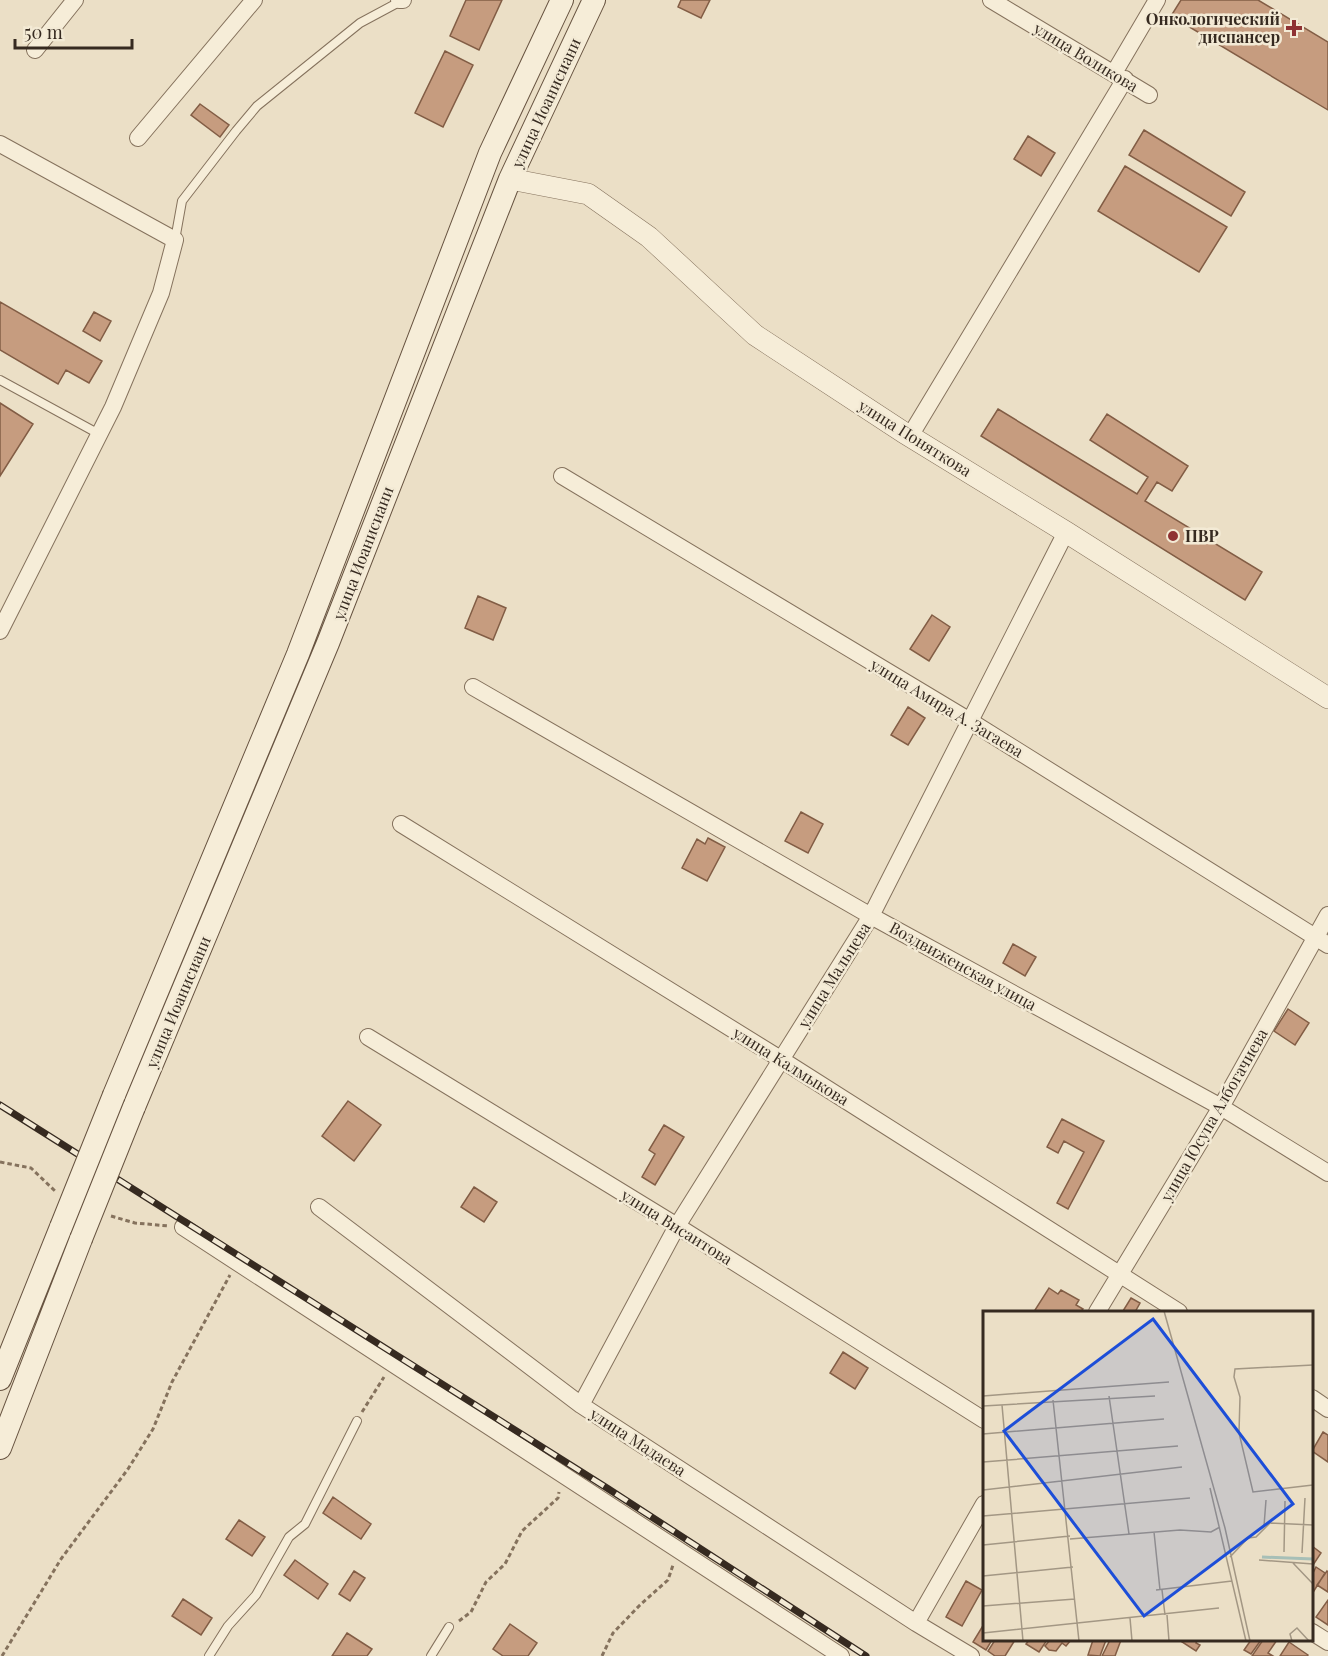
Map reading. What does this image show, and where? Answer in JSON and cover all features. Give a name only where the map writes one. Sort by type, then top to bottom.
[{"type":"main road","name":"улица Иоанисиани","points":[[0,1379],[114,1095],[297,654],[490,153],[562,0]]},
{"type":"main road","name":"улица Иоанисиани","points":[[0,1448],[134,1107],[328,643],[510,179],[594,0]]},
{"type":"main road","points":[[477,188],[510,179],[490,153]]},
{"type":"street","points":[[35,50],[75,0]]},
{"type":"street","points":[[138,138],[254,0]]},
{"type":"street","name":"улица Воликова","points":[[991,0],[1149,95]]},
{"type":"street","points":[[910,436],[1119,76],[1156,0]]},
{"type":"street","points":[[0,144],[175,240],[160,293],[113,407],[1,626]]},
{"type":"street","name":"улица Поняткова","points":[[510,179],[588,194],[649,237],[755,335],[910,436],[1066,532],[1328,699]]},
{"type":"street","name":"улица Амира А. Загаева","points":[[562,476],[970,721],[1322,941]]},
{"type":"street","name":"улица Мальцева","points":[[581,1405],[677,1226],[871,916],[1066,532]]},
{"type":"street","name":"Воздвиженская улица","points":[[473,687],[871,916],[1221,1107],[1328,1173]]},
{"type":"street","name":"улица Калмыкова","points":[[401,824],[782,1060],[1177,1311]]},
{"type":"street","name":"улица Юсупа Албогачиева","points":[[1097,1311],[1322,941],[1328,915]]},
{"type":"street","name":"улица Висаитова","points":[[368,1037],[677,1226],[983,1419]]},
{"type":"street","name":"улица Мадаева","points":[[320,1207],[581,1405],[916,1623],[971,1656]]},
{"type":"street","points":[[183,1227],[841,1656]]},
{"type":"street","points":[[1313,1399],[1328,1409]]},
{"type":"street","points":[[916,1623],[983,1506]]},
{"type":"street","points":[[1313,1633],[1328,1642]]},
{"type":"street","points":[[1325,1656],[1328,1652]]},
{"type":"lane","points":[[175,240],[182,201],[257,106],[360,23],[401,0]]},
{"type":"lane","points":[[0,380],[99,434]]},
{"type":"lane","points":[[209,1656],[228,1626],[256,1595],[289,1537],[305,1524],[357,1421]]},
{"type":"lane","points":[[431,1656],[449,1627]]},
{"type":"path","points":[[2,1656],[61,1559],[128,1469],[153,1429],[172,1382],[237,1262]]},
{"type":"path","points":[[357,1421],[391,1362]]},
{"type":"path","points":[[449,1627],[471,1612],[486,1582],[505,1564],[522,1531],[558,1498],[559,1472]]},
{"type":"path","points":[[602,1656],[613,1633],[668,1580],[678,1549]]},
{"type":"building","points":[[466,0],[502,0],[479,50],[450,36]]},
{"type":"building","points":[[681,0],[710,0],[701,18],[678,7]]},
{"type":"building","points":[[1181,0],[1258,0],[1328,42],[1328,110],[1171,16]]},
{"type":"building","points":[[445,51],[473,65],[443,127],[415,113]]},
{"type":"building","points":[[200,104],[229,125],[220,137],[191,115]]},
{"type":"building","points":[[1144,130],[1245,192],[1231,216],[1129,155]]},
{"type":"building","points":[[1028,136],[1055,153],[1041,176],[1014,159]]},
{"type":"building","points":[[1125,166],[1227,227],[1199,272],[1098,211]]},
{"type":"building","points":[[0,302],[102,361],[89,383],[66,370],[58,384],[0,350]]},
{"type":"building","points":[[94,312],[111,321],[100,341],[83,331]]},
{"type":"building","points":[[0,403],[33,424],[0,476]]},
{"type":"building","name":"ПВР","points":[[998,409],[1137,494],[1148,477],[1090,440],[1107,414],[1188,466],[1172,491],[1157,482],[1145,501],[1262,572],[1245,600],[981,436]]},
{"type":"building","points":[[478,596],[506,608],[493,640],[465,628]]},
{"type":"building","points":[[932,615],[950,627],[929,661],[910,649]]},
{"type":"building","points":[[908,707],[925,718],[908,745],[891,735]]},
{"type":"building","points":[[801,812],[823,824],[808,853],[785,841]]},
{"type":"building","points":[[708,838],[725,847],[707,881],[682,868],[697,839],[705,844]]},
{"type":"building","points":[[1013,944],[1036,957],[1025,976],[1003,963]]},
{"type":"building","points":[[1288,1009],[1309,1023],[1295,1045],[1274,1031]]},
{"type":"building","points":[[348,1101],[381,1125],[354,1161],[322,1136]]},
{"type":"building","points":[[1062,1119],[1104,1141],[1068,1209],[1057,1203],[1084,1152],[1064,1141],[1058,1153],[1047,1147]]},
{"type":"building","points":[[664,1125],[684,1137],[655,1185],[642,1177],[655,1154],[649,1150]]},
{"type":"building","points":[[474,1187],[497,1202],[484,1222],[461,1207]]},
{"type":"building","points":[[1049,1288],[1058,1294],[1061,1290],[1079,1300],[1076,1305],[1083,1309],[1081,1311],[1035,1310]]},
{"type":"building","points":[[1131,1298],[1140,1303],[1136,1311],[1123,1311]]},
{"type":"building","points":[[843,1352],[868,1368],[855,1389],[830,1373]]},
{"type":"building","points":[[1323,1432],[1328,1435],[1328,1462],[1313,1452]]},
{"type":"building","points":[[333,1497],[371,1524],[361,1539],[323,1513]]},
{"type":"building","points":[[239,1520],[265,1537],[252,1556],[226,1539]]},
{"type":"building","points":[[1313,1547],[1321,1553],[1313,1565]]},
{"type":"building","points":[[295,1560],[328,1584],[318,1599],[284,1575]]},
{"type":"building","points":[[1316,1567],[1325,1573],[1313,1592],[1313,1573]]},
{"type":"building","points":[[354,1571],[365,1578],[350,1601],[339,1594]]},
{"type":"building","points":[[1328,1572],[1328,1592],[1317,1585]]},
{"type":"building","points":[[966,1581],[982,1590],[962,1626],[946,1617]]},
{"type":"building","points":[[183,1599],[212,1618],[201,1635],[172,1616]]},
{"type":"building","points":[[1328,1600],[1328,1625],[1316,1617]]},
{"type":"building","points":[[510,1624],[537,1643],[528,1656],[503,1656],[493,1649]]},
{"type":"building","points":[[983,1626],[983,1641],[991,1641],[986,1650],[973,1642]]},
{"type":"building","points":[[347,1633],[372,1649],[367,1656],[332,1656]]},
{"type":"building","points":[[994,1641],[1014,1641],[1005,1656],[995,1656],[988,1651]]},
{"type":"building","points":[[1028,1641],[1046,1641],[1039,1652],[1026,1644]]},
{"type":"building","points":[[1049,1641],[1070,1641],[1066,1646],[1062,1643],[1056,1651],[1049,1650],[1045,1646]]},
{"type":"building","points":[[1093,1641],[1106,1641],[1100,1656],[1088,1655]]},
{"type":"building","points":[[1110,1641],[1121,1641],[1115,1656],[1102,1656]]},
{"type":"building","points":[[1181,1641],[1197,1641],[1196,1643],[1200,1645],[1196,1651]]},
{"type":"building","points":[[1250,1641],[1260,1641],[1251,1654],[1244,1650]]},
{"type":"building","points":[[1262,1641],[1276,1641],[1268,1653],[1273,1656],[1252,1656]]},
{"type":"building","points":[[1289,1642],[1308,1655],[1280,1656]]},
{"type":"railway","points":[[0,1105],[607,1488],[866,1656]]},
{"type":"place","name":"Онкологический диспансер","points":[[1294,28]]},
{"type":"place","name":"ПВР","points":[[1173,536]]}]
